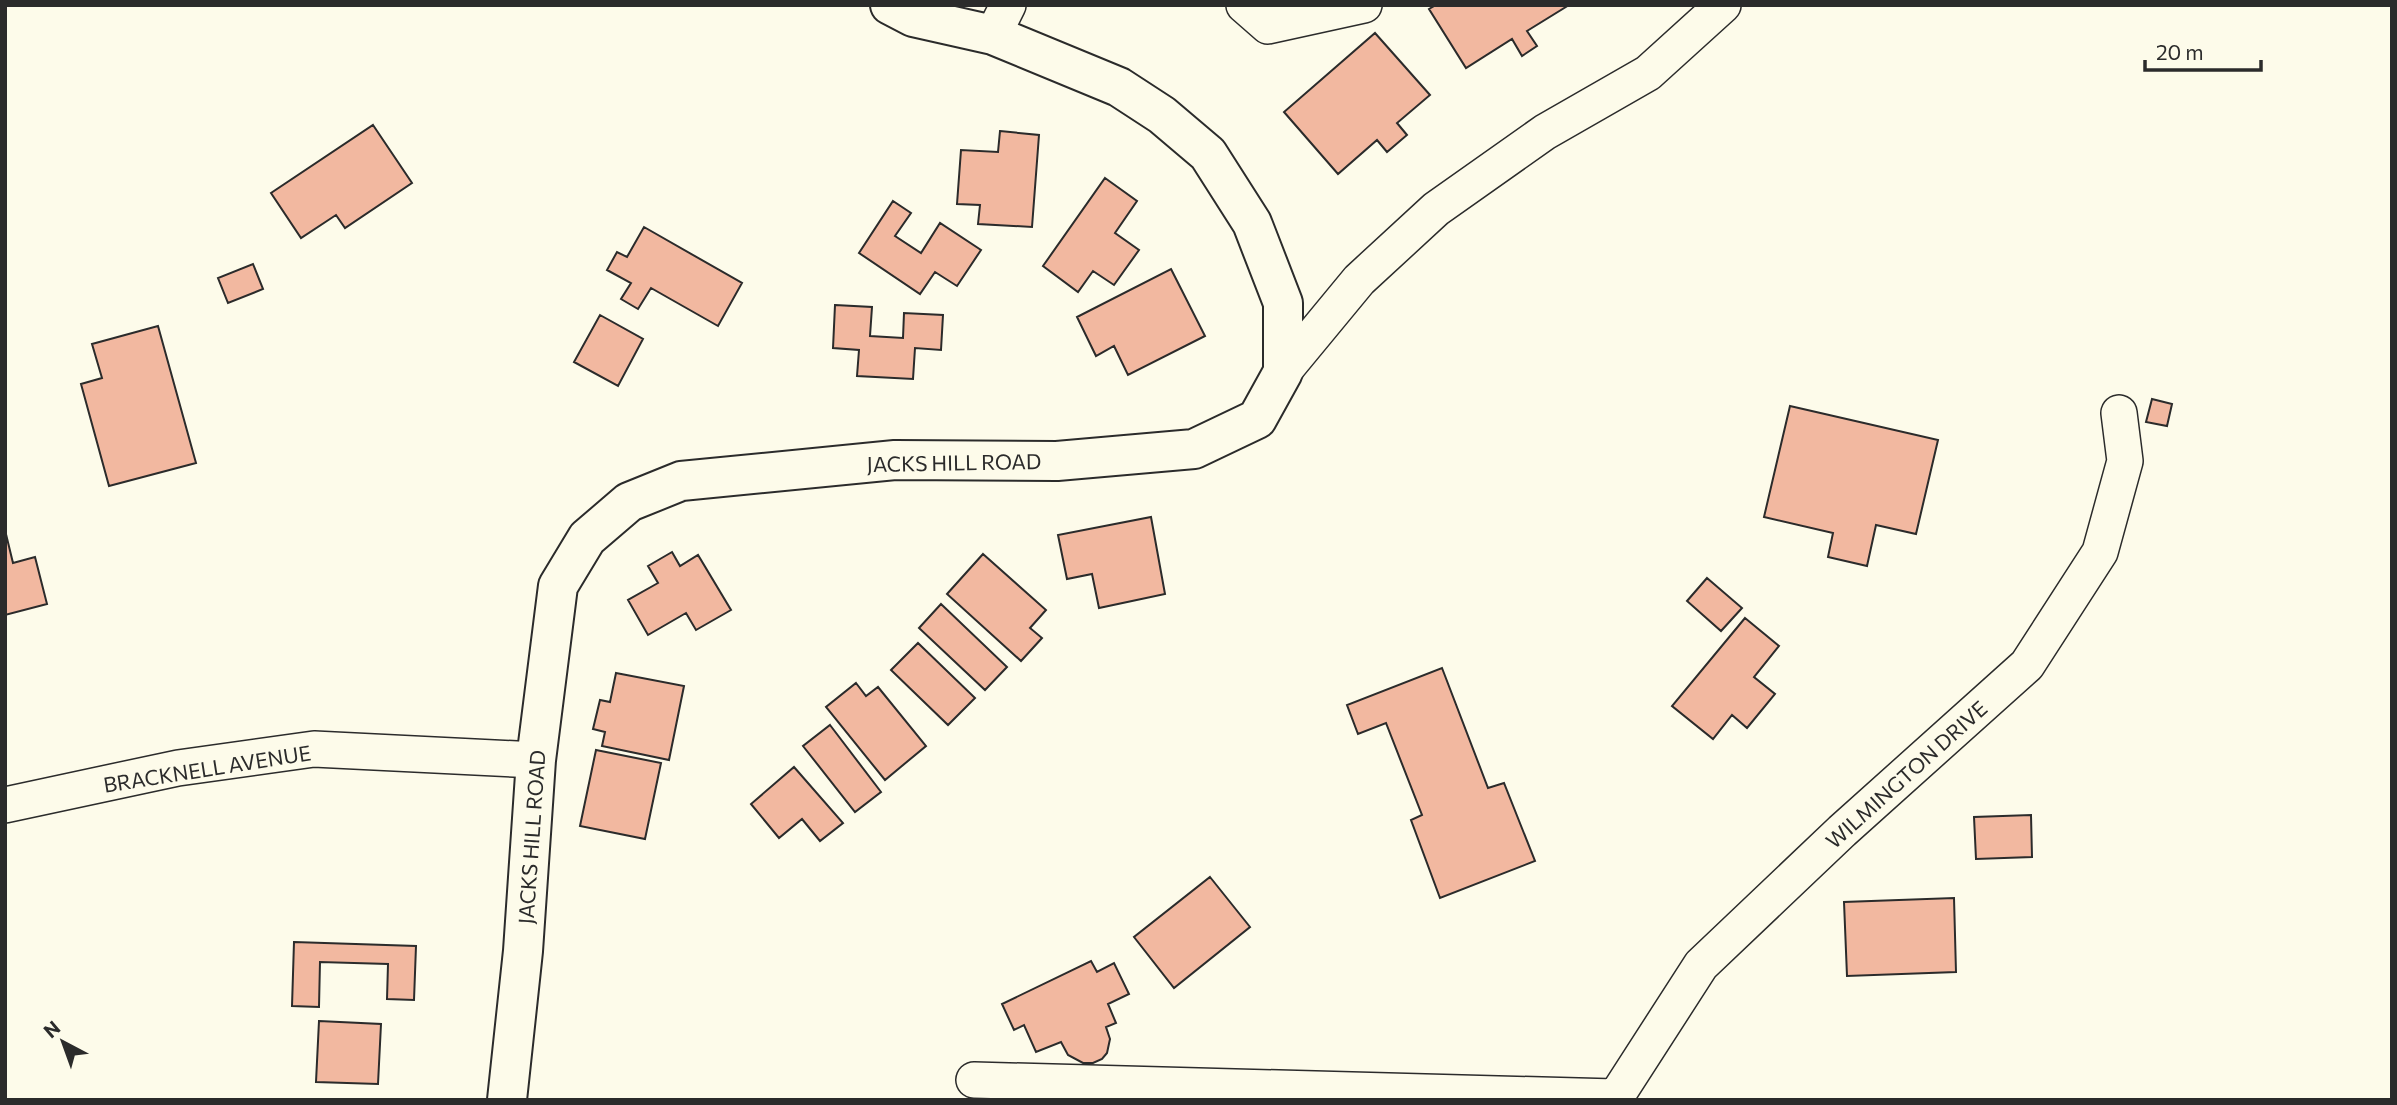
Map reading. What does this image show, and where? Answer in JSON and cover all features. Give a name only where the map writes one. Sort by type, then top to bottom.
[{"type":"street","name":"JACKS HILL ROAD","points":[[507,1100],[523,951],[536,760],[558,586],[587,538],[629,502],[681,481],[881,461],[1057,461],[1194,449],[1257,419],[1283,372],[1283,303],[1252,223],[1208,154],[1162,115],[1119,87],[1000,20],[913,17],[890,5]]},
{"type":"street","points":[[1244,5],[1268,26],[1364,5]]},
{"type":"street","points":[[1283,372],[1359,280],[1436,209],[1545,132],[1648,72],[1723,5]]},
{"type":"street","name":"WILMINGTON DRIVE","points":[[1615,1098],[1701,965],[1842,831],[2027,665],[2100,552],[2125,461],[2119,413]]},
{"type":"street","name":"BRACKNELL AVENUE","points":[[5,805],[178,768],[314,749],[536,760]]},
{"type":"street","points":[[974,1080],[1615,1098]]},
{"type":"building","points":[[1436,5],[1569,5],[1527,31],[1537,46],[1522,56],[1512,39],[1466,68],[1429,9]]},
{"type":"building","points":[[1375,33],[1430,95],[1397,123],[1407,135],[1387,152],[1377,140],[1338,174],[1284,112]]},
{"type":"building","points":[[373,125],[412,183],[345,228],[336,215],[301,238],[271,193]]},
{"type":"building","points":[[1000,131],[1039,135],[1032,227],[978,224],[980,205],[957,204],[961,150],[998,152]]},
{"type":"building","points":[[1105,178],[1137,201],[1115,233],[1139,250],[1114,285],[1093,271],[1078,292],[1043,266]]},
{"type":"building","points":[[893,201],[911,213],[895,236],[921,253],[940,223],[981,250],[957,286],[935,272],[920,294],[859,253]]},
{"type":"building","points":[[644,227],[742,283],[718,326],[651,288],[638,309],[621,299],[631,283],[607,270],[617,252],[627,257]]},
{"type":"building","points":[[253,264],[263,289],[228,303],[218,278]]},
{"type":"building","points":[[1171,269],[1205,336],[1128,375],[1114,346],[1096,356],[1077,317]]},
{"type":"building","points":[[835,305],[872,307],[870,336],[903,338],[904,313],[943,315],[941,350],[915,348],[913,379],[857,376],[859,350],[833,348]]},
{"type":"building","points":[[600,315],[643,339],[618,386],[574,362]]},
{"type":"building","points":[[158,326],[196,463],[109,486],[81,384],[102,378],[92,344]]},
{"type":"building","points":[[2152,399],[2172,404],[2167,426],[2146,422]]},
{"type":"building","points":[[1790,406],[1938,440],[1916,534],[1876,525],[1867,566],[1828,557],[1833,533],[1764,517]]},
{"type":"building","points":[[1151,517],[1165,594],[1099,608],[1092,574],[1067,579],[1058,535]]},
{"type":"building","points":[[5,530],[13,563],[35,557],[47,604],[5,615]]},
{"type":"building","points":[[672,552],[680,566],[698,555],[731,610],[696,630],[686,613],[648,635],[628,600],[658,583],[648,566]]},
{"type":"building","points":[[983,554],[1046,610],[1030,628],[1042,638],[1021,661],[947,594]]},
{"type":"building","points":[[1707,578],[1742,608],[1721,631],[1687,601]]},
{"type":"building","points":[[941,604],[1007,667],[985,690],[919,628]]},
{"type":"building","points":[[1745,618],[1779,646],[1754,677],[1775,694],[1747,728],[1732,715],[1713,739],[1672,706]]},
{"type":"building","points":[[918,643],[975,698],[948,725],[891,670]]},
{"type":"building","points":[[1442,668],[1488,788],[1504,783],[1535,861],[1440,898],[1411,820],[1422,815],[1386,723],[1358,734],[1347,705]]},
{"type":"building","points":[[616,673],[684,686],[669,760],[602,746],[605,732],[593,729],[600,700],[610,702]]},
{"type":"building","points":[[856,683],[866,696],[878,687],[926,746],[885,780],[826,707]]},
{"type":"building","points":[[830,725],[881,792],[855,812],[803,746]]},
{"type":"building","points":[[596,750],[661,763],[645,839],[580,826]]},
{"type":"building","points":[[794,767],[843,823],[820,841],[802,819],[779,838],[751,804]]},
{"type":"building","points":[[2031,815],[2032,857],[1976,859],[1974,817]]},
{"type":"building","points":[[1210,877],[1250,927],[1174,988],[1134,937]]},
{"type":"building","points":[[1954,898],[1956,972],[1847,976],[1844,902]]},
{"type":"building","points":[[294,942],[416,946],[414,1000],[387,999],[388,964],[320,962],[319,1007],[292,1006]]},
{"type":"building","points":[[1091,961],[1097,972],[1114,963],[1129,994],[1108,1004],[1116,1023],[1106,1027],[1110,1039],[1107,1053],[1093,1063],[1083,1063],[1068,1055],[1061,1042],[1036,1052],[1024,1025],[1014,1030],[1002,1004]]},
{"type":"building","points":[[319,1021],[381,1024],[378,1084],[316,1082]]}]
